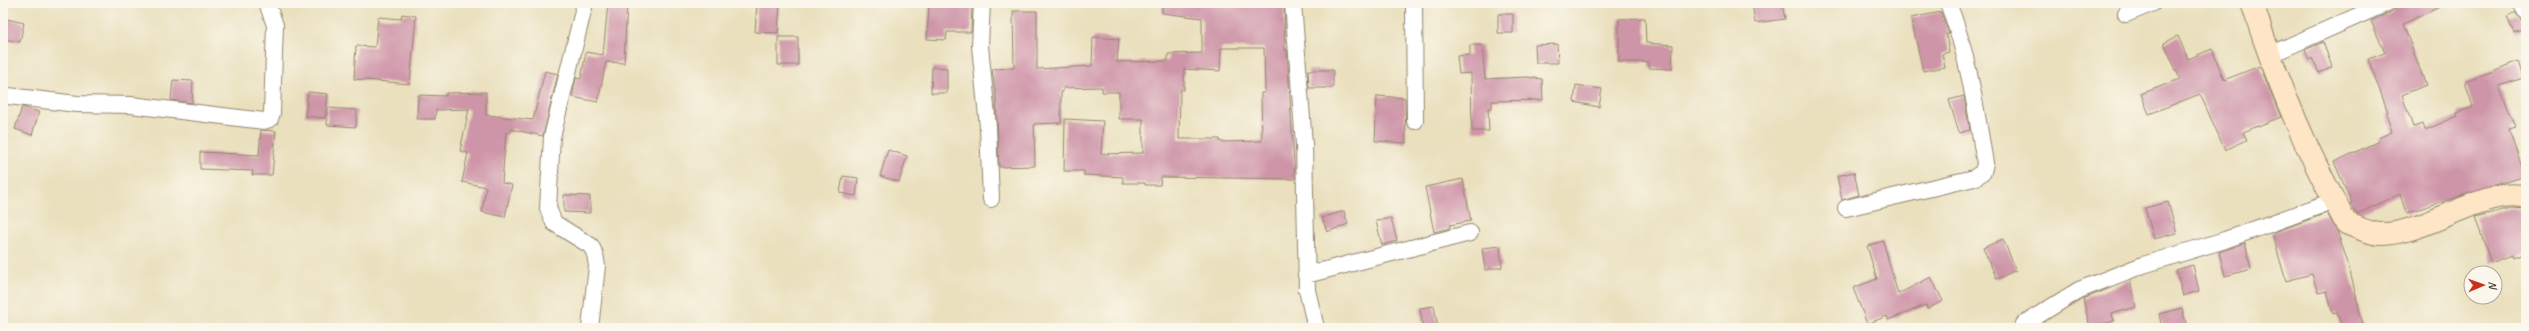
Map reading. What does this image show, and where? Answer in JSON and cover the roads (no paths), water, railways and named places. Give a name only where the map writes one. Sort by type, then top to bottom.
[{"type":"street","points":[[8,96],[77,104],[131,106],[264,121],[270,119],[272,113],[275,25],[267,3]]},
{"type":"street","points":[[585,3],[552,137],[548,208],[554,223],[591,246],[595,254],[597,266],[590,328]]},
{"type":"street","points":[[982,3],[980,46],[988,127],[991,199]]},
{"type":"street","points":[[1293,3],[1304,144],[1307,290],[1316,328]]},
{"type":"street","points":[[1414,3],[1415,121]]},
{"type":"street","points":[[1846,208],[1974,178],[1982,172],[1985,163],[1976,109],[1961,45],[1948,3]]},
{"type":"street","points":[[2126,14],[2153,3]]},
{"type":"street","points":[[2252,3],[2301,137],[2333,201],[2346,223],[2380,234],[2415,229],[2490,199],[2519,195],[2526,196]]},
{"type":"street","points":[[2270,55],[2387,3]]},
{"type":"street","points":[[2521,3],[2526,12]]},
{"type":"street","points":[[2022,328],[2024,324],[2079,290],[2143,265],[2225,240],[2333,201]]},
{"type":"street","points":[[1306,275],[1470,233]]}]
